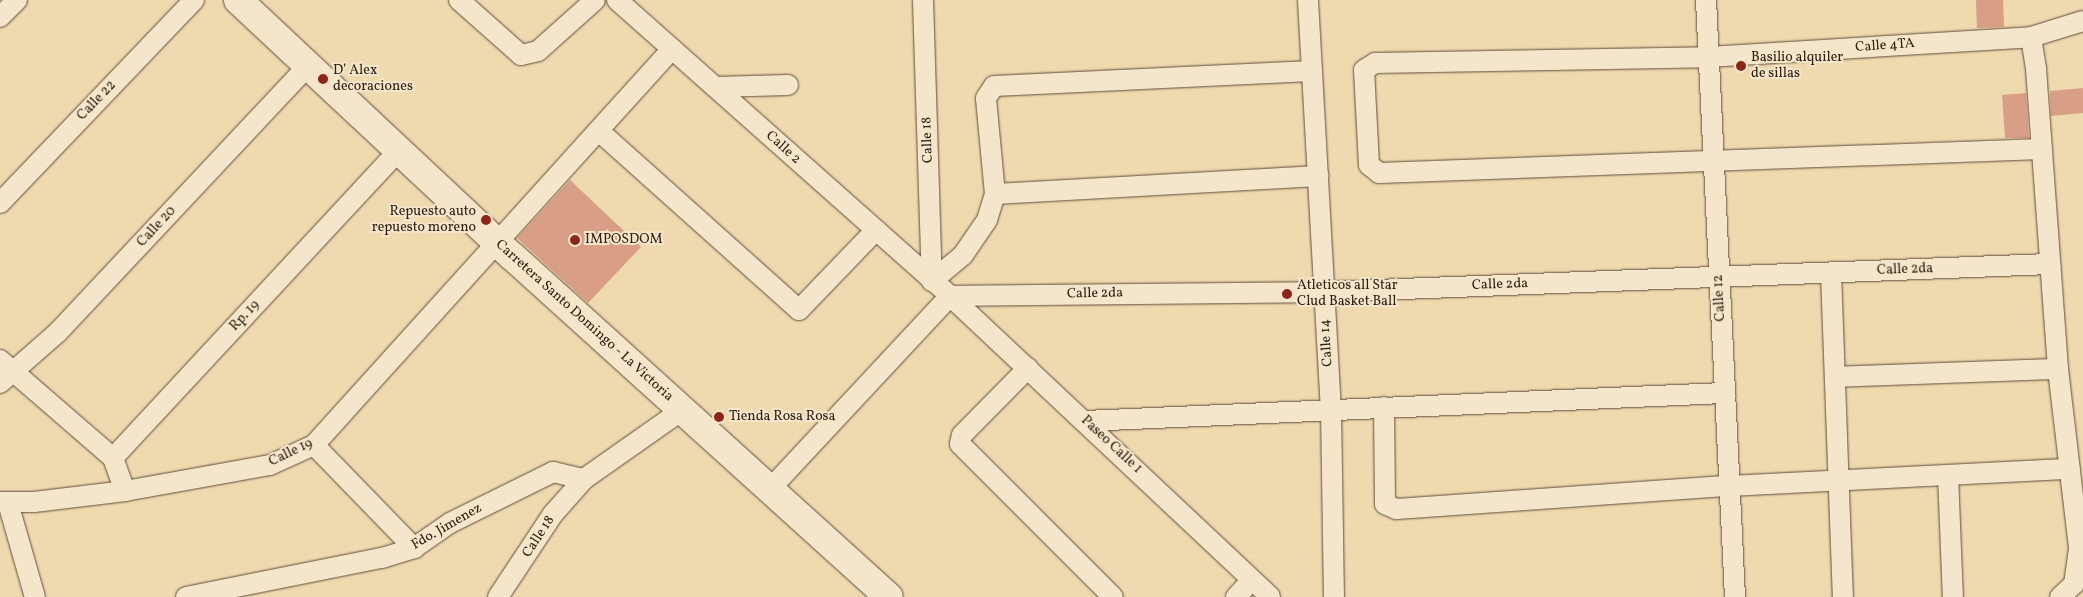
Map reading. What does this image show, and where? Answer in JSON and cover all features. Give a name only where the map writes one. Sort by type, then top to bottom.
[{"type":"main road","name":"Carretera Santo Domingo - La Victoria","points":[[246,2],[309,65],[497,242],[889,597]]},
{"type":"street","points":[[0,17],[17,0]]},
{"type":"street","name":"Calle 22","points":[[0,202],[194,0]]},
{"type":"street","points":[[460,0],[521,55],[538,51],[595,0]]},
{"type":"street","name":"Calle 2","points":[[617,0],[950,296]]},
{"type":"street","name":"Calle 18","points":[[923,0],[932,281]]},
{"type":"street","name":"Calle 14","points":[[1308,0],[1331,409],[1334,597]]},
{"type":"street","name":"Calle 12","points":[[1706,0],[1735,597]]},
{"type":"street","name":"Calle 4TA","points":[[1713,158],[1379,174],[1369,166],[1364,70],[1375,63],[1708,57],[2031,37],[2083,21]]},
{"type":"street","points":[[2031,37],[2042,149],[2058,369],[2079,550],[2074,584],[2060,597]]},
{"type":"street","name":"Calle 19","points":[[4,502],[125,491],[270,465],[314,445],[497,242],[600,132],[672,49]]},
{"type":"street","name":"Calle 20","points":[[4,372],[58,332],[309,65]]},
{"type":"street","points":[[932,281],[968,248],[987,220],[995,194],[986,98],[994,86],[1312,71]]},
{"type":"street","points":[[715,87],[788,85]]},
{"type":"street","points":[[600,132],[799,310],[876,230]]},
{"type":"street","name":"Rp. 19","points":[[113,458],[400,149]]},
{"type":"street","points":[[1713,158],[2042,149]]},
{"type":"street","points":[[995,194],[1318,176]]},
{"type":"street","name":"Calle 2da","points":[[950,296],[1324,292],[2050,264]]},
{"type":"street","points":[[1830,273],[1843,597]]},
{"type":"street","points":[[770,489],[950,296]]},
{"type":"street","name":"Paseo Calle 1","points":[[950,296],[1270,597]]},
{"type":"street","points":[[1028,368],[962,436],[960,444],[1113,597]]},
{"type":"street","points":[[1835,377],[2058,369]]},
{"type":"street","points":[[4,372],[113,458],[125,491]]},
{"type":"street","points":[[1085,421],[1725,393]]},
{"type":"street","points":[[1384,407],[1386,504],[1389,508],[1412,510],[1729,486],[2070,469]]},
{"type":"street","points":[[584,479],[682,410]]},
{"type":"street","points":[[314,445],[414,548]]},
{"type":"street","name":"Fdo. Jimenez","points":[[186,597],[382,558],[414,548],[450,523],[553,472],[584,479]]},
{"type":"street","points":[[1948,475],[1953,597]]},
{"type":"street","name":"Calle 18","points":[[498,597],[553,514],[584,479]]},
{"type":"street","points":[[4,502],[35,597]]},
{"type":"street","points":[[1236,597],[1252,580]]},
{"type":"building","points":[[1976,0],[2003,0],[2004,27],[1977,28]]},
{"type":"building","points":[[2083,88],[2083,113],[2051,116],[2050,91]]},
{"type":"building","points":[[2026,93],[2029,138],[2005,138],[2002,95]]},
{"type":"building","name":"IMPOSDOM","points":[[570,180],[641,247],[588,303],[517,238]]},
{"type":"place","name":"Basilio alquiler de sillas","points":[[1741,66]]},
{"type":"place","name":"D’ Alex decoraciones","points":[[323,79]]},
{"type":"place","name":"Repuesto auto repuesto moreno","points":[[486,220]]},
{"type":"place","name":"IMPOSDOM","points":[[575,240]]},
{"type":"place","name":"Atleticos all Star Clud Basket Ball","points":[[1287,294]]},
{"type":"place","name":"Tienda Rosa Rosa","points":[[719,417]]}]
